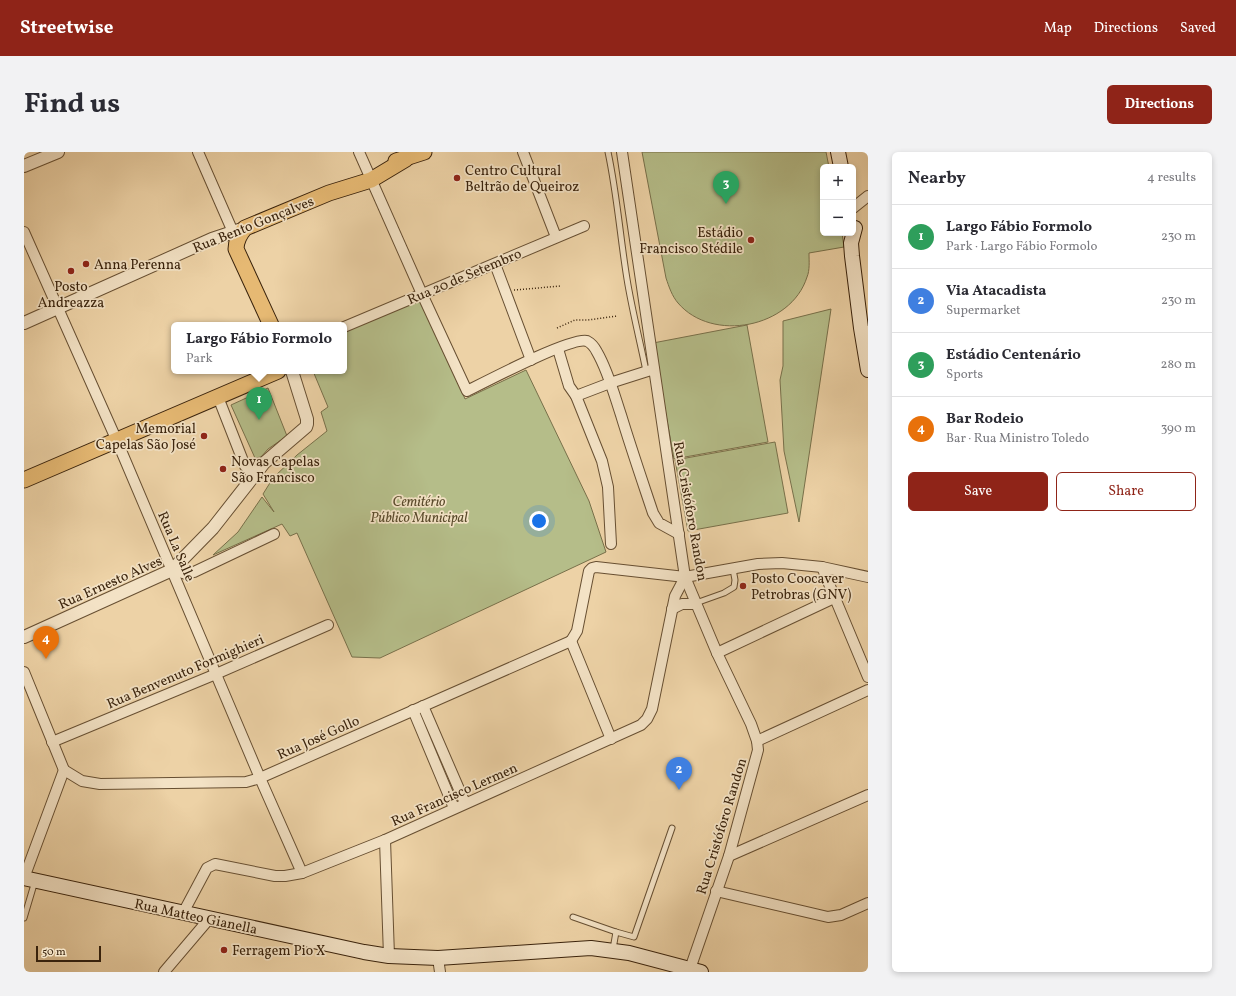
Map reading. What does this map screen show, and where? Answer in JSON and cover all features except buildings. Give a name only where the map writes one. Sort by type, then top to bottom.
[{"type":"main road","name":"Rua Bento Gonçalves","points":[[239,230],[369,175],[386,164],[406,159],[424,152]]},
{"type":"main road","points":[[838,152],[840,164]]},
{"type":"main road","points":[[239,230],[241,232],[236,242],[236,250],[270,322]]},
{"type":"main road","points":[[852,236],[851,243],[856,288],[867,367]]},
{"type":"main road","points":[[856,236],[867,311],[867,367]]},
{"type":"main road","points":[[856,288],[862,311],[868,326]]},
{"type":"main road","points":[[24,480],[271,374]]},
{"type":"main road","name":"Rua Matteo Gianella","points":[[28,879],[209,919],[389,956],[438,958],[592,948],[629,953],[695,971]]},
{"type":"street","points":[[24,166],[58,152]]},
{"type":"street","points":[[198,152],[239,230]]},
{"type":"street","points":[[359,152],[467,391],[558,348],[581,341],[588,341],[598,353],[610,383],[653,513],[659,523],[679,534]]},
{"type":"street","points":[[522,152],[556,237]]},
{"type":"street","name":"Rua Cristóforo Randon","points":[[622,152],[650,370],[679,534],[685,577],[717,652],[758,741],[758,750],[729,856],[716,891],[695,971]]},
{"type":"street","points":[[856,206],[868,196]]},
{"type":"street","name":"Rua 20 de Setembro","points":[[347,326],[584,226]]},
{"type":"street","name":"Rua Bento Gonçalves","points":[[24,323],[212,239],[239,230]]},
{"type":"street","name":"Rua La Salle","points":[[24,232],[117,441],[260,778],[302,873]]},
{"type":"street","points":[[212,239],[224,242],[236,250]]},
{"type":"street","points":[[495,264],[531,360]]},
{"type":"street","points":[[558,348],[569,386],[576,396],[602,461],[608,487],[611,544]]},
{"type":"street","points":[[576,396],[650,370]]},
{"type":"street","points":[[172,570],[213,528],[264,462],[306,427],[307,424],[293,374]]},
{"type":"street","points":[[218,397],[245,466],[253,475]]},
{"type":"street","name":"Rua Ernesto Alves","points":[[24,637],[172,570],[186,574],[194,572],[274,534]]},
{"type":"street","points":[[611,739],[571,640],[577,631],[589,571],[592,568],[602,567],[685,577],[758,564],[782,563],[822,567],[868,577]]},
{"type":"street","points":[[822,567],[868,677]]},
{"type":"street","name":"Rua Francisco Lermen","points":[[183,913],[207,868],[211,865],[216,864],[275,876],[302,873],[385,840],[641,725],[647,719],[652,709],[675,596],[685,577]]},
{"type":"street","points":[[717,652],[834,598]]},
{"type":"street","points":[[672,609],[682,604],[696,604]]},
{"type":"street","name":"Rua Benvenuto Formighieri","points":[[52,742],[216,674],[328,624]]},
{"type":"street","name":"Rua José Gollo","points":[[64,770],[82,781],[100,784],[246,782],[260,778],[571,640]]},
{"type":"street","points":[[24,672],[64,770],[28,879]]},
{"type":"street","points":[[758,741],[868,690]]},
{"type":"street","points":[[423,706],[465,803]]},
{"type":"street","points":[[413,710],[454,808]]},
{"type":"street","points":[[729,856],[868,795]]},
{"type":"street","points":[[385,840],[389,956]]},
{"type":"street","points":[[716,891],[828,916],[841,915],[868,903]]},
{"type":"street","points":[[164,972],[209,919]]},
{"type":"street","points":[[438,958],[440,972]]},
{"type":"lane","points":[[608,152],[615,182],[620,235],[627,281],[650,370]]},
{"type":"lane","points":[[696,604],[724,593],[734,587],[735,580],[733,569]]},
{"type":"lane","points":[[573,917],[634,937],[672,828]]},
{"type":"lane","points":[[24,918],[28,879]]},
{"type":"lane","points":[[613,950],[616,932]]},
{"type":"path","points":[[505,291],[561,286]]},
{"type":"path","points":[[557,328],[575,320],[588,320],[617,316]]},
{"type":"green space","name":"Estádio Francisco Stédile","points":[[642,152],[826,152],[828,164],[820,164],[820,236],[842,236],[844,247],[809,253],[807,277],[798,294],[785,308],[768,318],[749,324],[730,326],[710,323],[693,315],[678,303],[666,278]]},
{"type":"green space","name":"Cemitério Público Municipal","points":[[422,299],[465,399],[526,370],[589,501],[606,552],[380,658],[352,657],[297,533],[290,536],[282,524],[213,555],[238,532],[262,497],[274,512],[263,494],[273,478],[297,455],[327,431],[321,412],[328,407],[314,374],[347,374],[347,331]]},
{"type":"green space","points":[[831,309],[799,522],[784,451],[780,380],[783,366],[783,321]]},
{"type":"green space","points":[[747,325],[768,442],[674,459],[653,343]]},
{"type":"green space","points":[[268,388],[287,436],[268,449],[261,457],[255,458],[231,405]]},
{"type":"green space","points":[[775,442],[788,513],[688,531],[675,460]]},
{"type":"place","name":"Centro Cultural Beltrão de Queiroz","points":[[457,178]]},
{"type":"place","name":"Estádio Centenário","points":[[726,204]]},
{"type":"place","name":"Estádio Francisco Stédile","points":[[751,240]]},
{"type":"place","name":"Anna Perenna","points":[[86,264]]},
{"type":"place","name":"Posto Andreazza","points":[[71,271]]},
{"type":"place","name":"Largo Fábio Formolo","points":[[259,420]]},
{"type":"place","name":"Memorial Capelas São José","points":[[204,436]]},
{"type":"place","name":"Novas Capelas São Francisco","points":[[223,469]]},
{"type":"place","name":"Posto Coocaver Petrobras (GNV)","points":[[743,586]]},
{"type":"place","name":"Bar Rodeio","points":[[46,659]]},
{"type":"place","name":"Via Atacadista","points":[[679,790]]},
{"type":"place","name":"Ferragem Pio X","points":[[224,950]]}]
